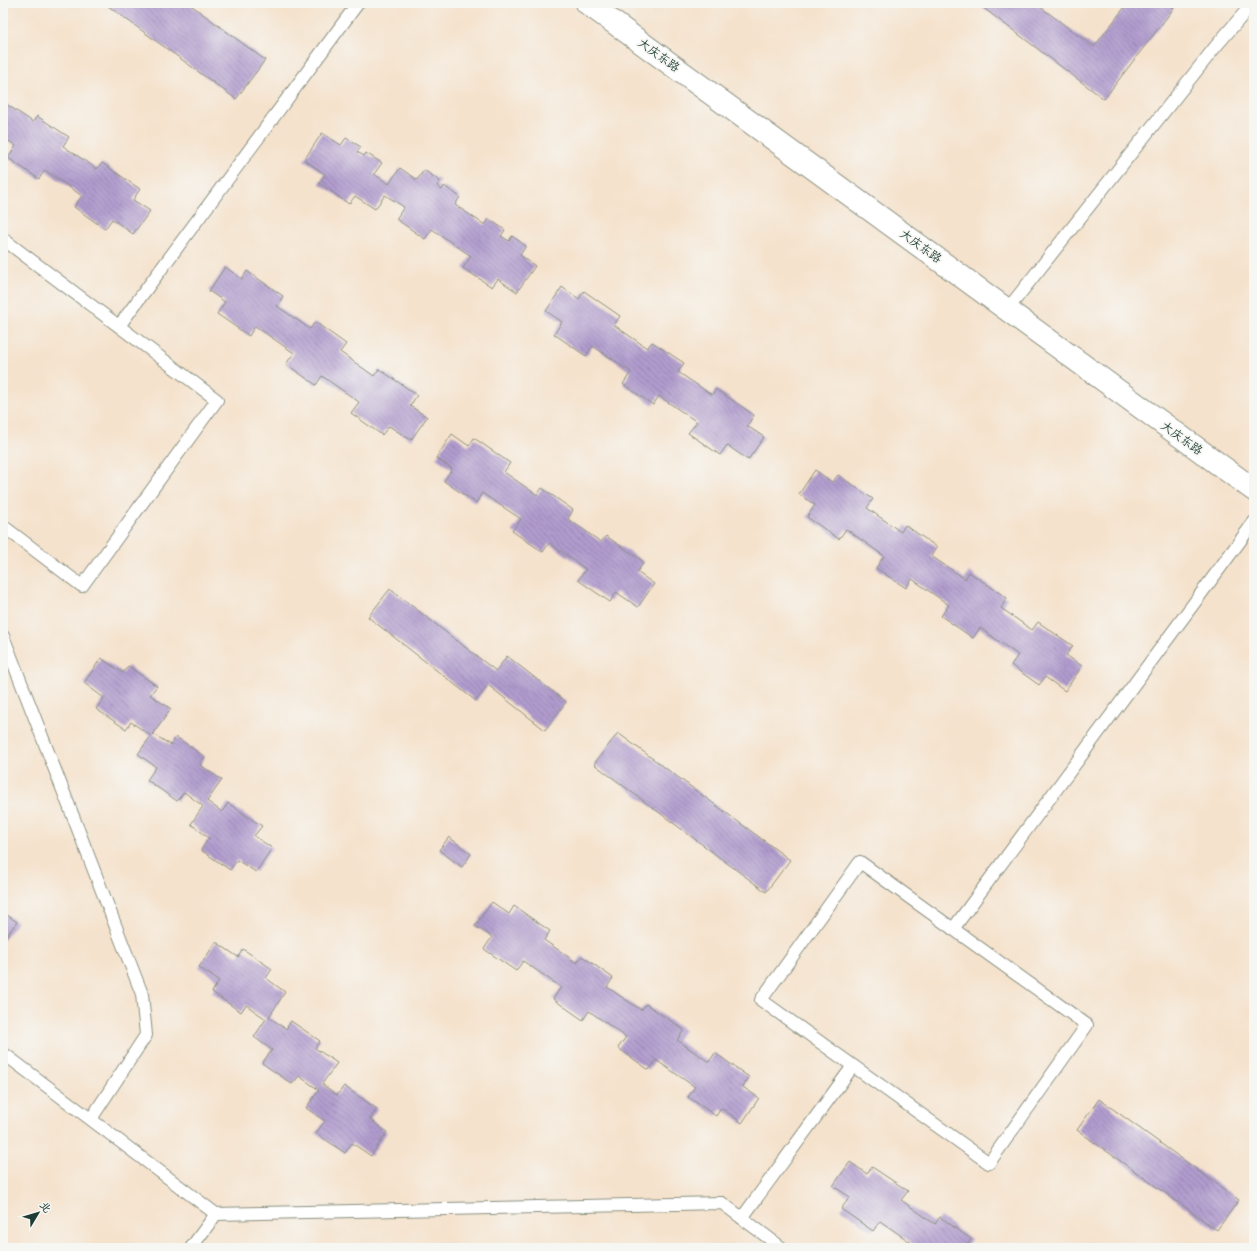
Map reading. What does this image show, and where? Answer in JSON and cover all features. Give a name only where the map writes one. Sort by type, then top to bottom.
[{"type":"main road","name":"大庆东路","points":[[587,3],[1254,490]]},
{"type":"lane","points":[[119,326],[358,3]]},
{"type":"lane","points":[[1007,310],[1216,46],[1253,3]]},
{"type":"lane","points":[[3,239],[217,400],[82,586],[3,526]]},
{"type":"lane","points":[[953,929],[1254,522]]},
{"type":"lane","points":[[3,636],[142,994],[146,1035],[91,1119]]},
{"type":"lane","points":[[860,862],[1087,1025],[988,1163],[853,1066],[761,1000],[860,862]]},
{"type":"lane","points":[[3,1053],[216,1214],[722,1203],[782,1248]]},
{"type":"lane","points":[[742,1218],[853,1066]]},
{"type":"lane","points":[[191,1248],[216,1214]]},
{"type":"building","points":[[104,3],[188,3],[265,60],[236,99]]},
{"type":"building","points":[[977,3],[1035,3],[1094,47],[1128,3],[1166,3],[1174,8],[1104,99]]},
{"type":"building","points":[[3,102],[33,122],[37,116],[69,137],[63,146],[97,169],[102,163],[140,189],[133,200],[150,211],[133,234],[112,219],[105,229],[74,207],[82,196],[45,170],[39,179],[8,158],[16,146],[3,137]]},
{"type":"building","points":[[322,133],[341,145],[346,138],[361,147],[357,152],[364,156],[366,153],[382,163],[374,174],[389,184],[400,168],[417,180],[424,170],[440,181],[437,186],[442,190],[444,186],[460,197],[455,205],[485,225],[489,219],[505,230],[501,236],[509,241],[512,236],[526,246],[520,255],[535,266],[517,292],[498,279],[492,287],[463,268],[471,256],[432,229],[425,239],[396,219],[404,207],[385,195],[375,209],[355,196],[349,204],[319,183],[325,174],[304,160]]},
{"type":"building","points":[[225,267],[242,279],[247,271],[283,296],[277,306],[310,329],[315,322],[346,344],[340,352],[374,376],[379,369],[417,395],[410,406],[427,417],[411,440],[389,426],[382,435],[351,413],[359,402],[322,376],[316,385],[286,364],[294,353],[255,326],[249,336],[217,314],[225,302],[209,291]]},
{"type":"building","points":[[562,287],[579,299],[584,291],[620,316],[614,325],[647,348],[652,342],[684,363],[678,372],[712,395],[716,389],[754,415],[747,426],[764,437],[748,460],[727,445],[720,455],[688,433],[697,422],[659,396],[653,405],[623,384],[631,372],[593,346],[586,356],[554,334],[562,322],[546,311]]},
{"type":"building","points":[[452,434],[469,446],[474,438],[510,463],[504,472],[537,495],[542,488],[573,510],[568,519],[601,542],[606,536],[644,562],[637,572],[654,584],[638,607],[616,592],[610,602],[578,580],[586,569],[549,543],[543,552],[512,531],[521,519],[482,493],[476,503],[444,481],[452,469],[436,458]]},
{"type":"building","points":[[815,470],[832,482],[838,475],[873,499],[867,508],[901,532],[905,525],[937,547],[931,556],[965,579],[969,572],[1007,598],[1001,608],[1032,630],[1038,622],[1073,646],[1066,655],[1082,666],[1065,691],[1045,677],[1039,685],[1011,665],[1018,655],[980,628],[973,638],[941,616],[949,605],[912,579],[906,588],[876,568],[884,556],[846,529],[839,539],[807,517],[815,505],[799,494]]},
{"type":"building","points":[[390,589],[496,671],[507,656],[566,702],[545,730],[488,685],[476,701],[368,617]]},
{"type":"building","points":[[101,658],[123,673],[128,666],[157,686],[150,695],[171,709],[153,734],[171,745],[176,737],[205,757],[200,765],[222,780],[207,801],[222,812],[228,803],[262,826],[254,836],[272,848],[256,872],[237,860],[230,870],[201,850],[209,838],[191,824],[203,806],[184,792],[177,801],[147,780],[156,767],[138,754],[151,736],[131,722],[126,729],[96,709],[104,698],[84,683]]},
{"type":"building","points":[[618,733],[790,860],[766,892],[594,764]]},
{"type":"building","points":[[449,837],[471,854],[462,867],[439,850]]},
{"type":"building","points":[[492,902],[509,914],[514,906],[550,931],[544,940],[577,963],[582,956],[613,978],[607,987],[641,1010],[646,1004],[684,1030],[677,1040],[709,1062],[715,1053],[749,1077],[743,1087],[759,1098],[742,1123],[721,1108],[716,1116],[688,1097],[695,1087],[656,1060],[649,1070],[618,1048],[626,1037],[589,1011],[583,1020],[553,999],[561,987],[523,961],[516,971],[484,949],[492,937],[475,926]]},
{"type":"building","points":[[3,912],[17,922],[3,941]]},
{"type":"building","points":[[216,942],[238,957],[243,949],[272,969],[266,978],[285,992],[269,1017],[286,1029],[291,1021],[320,1041],[315,1048],[337,1063],[322,1084],[337,1095],[344,1086],[377,1109],[370,1119],[387,1132],[371,1156],[352,1143],[345,1153],[316,1133],[325,1121],[306,1108],[319,1090],[299,1076],[292,1084],[262,1063],[272,1050],[254,1037],[266,1019],[246,1005],[241,1012],[212,992],[219,981],[199,967]]},
{"type":"building","points":[[1099,1099],[1239,1200],[1217,1230],[1077,1130]]},
{"type":"building","points":[[850,1162],[867,1174],[872,1167],[908,1191],[901,1200],[935,1224],[940,1217],[971,1239],[965,1248],[919,1248],[880,1221],[873,1231],[841,1209],[850,1197],[833,1186]]}]
